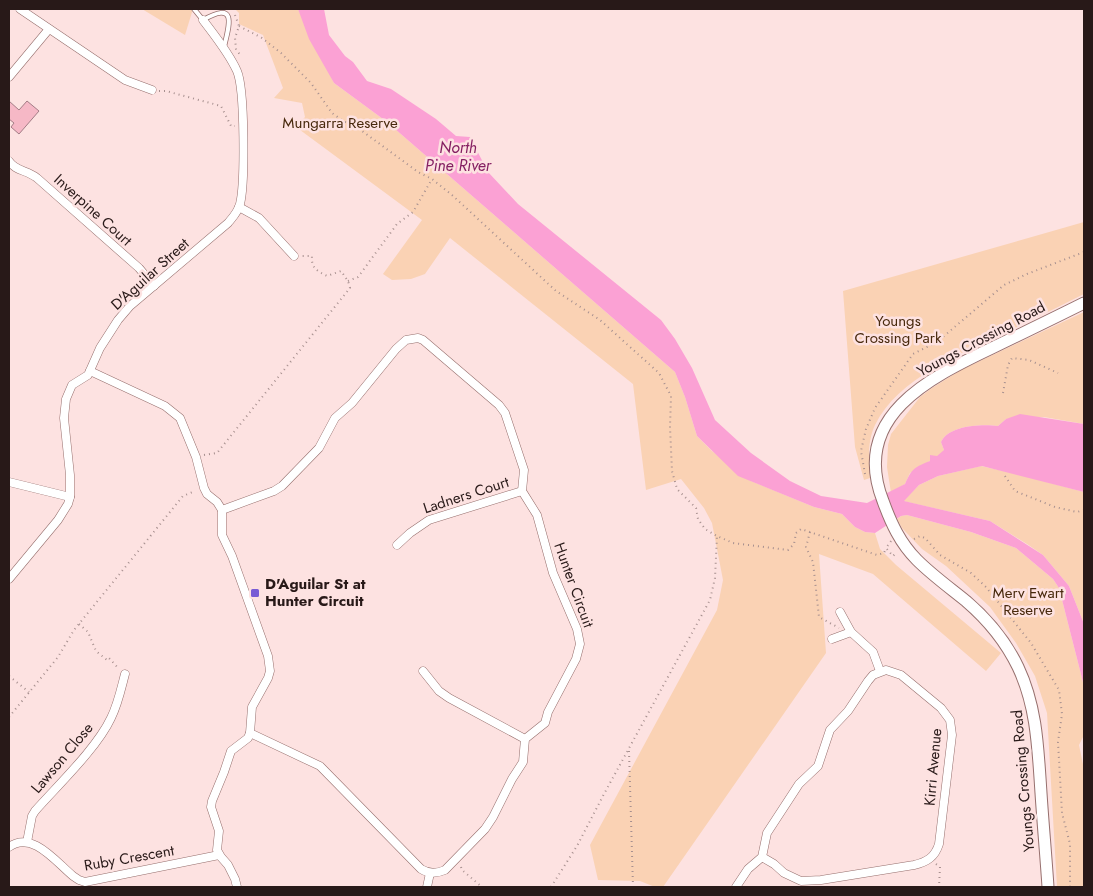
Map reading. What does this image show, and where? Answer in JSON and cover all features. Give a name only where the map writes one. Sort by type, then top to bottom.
[{"type":"main road","name":"Youngs Crossing Road","points":[[1048,887],[1037,731],[1032,706],[1024,682],[1017,665],[996,632],[978,612],[917,560],[905,546],[893,525],[876,479],[876,451],[880,435],[885,426],[898,407],[915,391],[946,371],[1084,303]]},
{"type":"street","points":[[20,9],[125,80],[152,90]]},
{"type":"street","points":[[203,20],[238,72],[241,84],[243,126],[242,190],[239,207],[259,218],[294,256]]},
{"type":"street","points":[[9,77],[49,29]]},
{"type":"street","name":"Inverpine Court","points":[[10,166],[30,172],[138,268],[154,286]]},
{"type":"street","name":"D'Aguilar Street","points":[[90,371],[95,356],[118,320],[130,306],[228,223],[239,207]]},
{"type":"street","points":[[222,510],[274,491],[282,486],[319,448],[335,418],[352,403],[396,348],[406,340],[418,338],[428,343],[499,405],[505,413],[524,470],[522,491]]},
{"type":"street","points":[[9,579],[64,512],[70,497],[64,408],[69,389],[76,382],[88,375],[90,371],[173,411],[180,418],[196,457],[204,488],[222,510],[222,536],[232,556],[270,663],[268,678],[252,706],[248,738],[230,751],[212,801],[212,812],[219,831],[217,846],[219,855],[228,865],[236,879],[237,887]]},
{"type":"street","points":[[9,482],[70,497]]},
{"type":"street","name":"Ladners Court","points":[[397,545],[414,529],[429,520],[522,491]]},
{"type":"street","name":"Hunter Circuit","points":[[522,491],[537,514],[553,573],[577,629],[580,644],[576,659],[548,712],[545,723],[525,740]]},
{"type":"street","points":[[736,887],[748,868],[762,857],[767,833],[799,784],[818,766],[830,730],[848,711],[868,681],[880,671],[872,652],[851,632],[840,612]]},
{"type":"street","points":[[832,639],[851,632]]},
{"type":"street","points":[[250,733],[320,766],[421,868],[430,873],[440,872],[445,870],[485,829],[493,817],[512,779],[523,762],[525,740],[448,698],[439,691],[423,671]]},
{"type":"street","name":"Kirri Avenue","points":[[880,671],[893,671],[901,675],[941,708],[950,720],[952,735],[939,844],[936,853],[931,858]]},
{"type":"street","name":"Lawson Close","points":[[27,842],[32,816],[35,811],[88,752],[110,720],[117,704],[124,674]]},
{"type":"street","points":[[9,847],[16,842],[27,842]]},
{"type":"street","name":"Ruby Crescent","points":[[27,842],[40,848],[78,880],[85,882],[219,855]]},
{"type":"street","points":[[762,857],[774,864],[784,874],[801,881],[821,880],[914,865],[931,858]]},
{"type":"street","points":[[426,887],[430,873]]},
{"type":"lane","points":[[194,9],[203,20],[211,15],[222,12],[229,18],[230,23],[224,49]]},
{"type":"path","points":[[241,56],[236,49],[235,43],[239,26],[262,38],[281,53],[311,83],[332,113],[358,128],[418,172],[432,179],[556,290],[600,320],[659,373],[671,396],[672,471],[677,489],[696,508],[698,519],[705,528],[733,543],[788,550],[794,544],[796,533],[801,529],[877,555],[884,553],[890,539]]},
{"type":"path","points":[[152,90],[166,91],[221,106],[231,126],[243,126]]},
{"type":"path","points":[[348,281],[358,277],[397,224],[413,212],[432,179]]},
{"type":"path","points":[[865,476],[861,451],[866,429],[875,408],[913,354],[937,342],[1004,285],[1084,252]]},
{"type":"path","points":[[196,457],[217,453],[346,296],[350,288],[348,281],[341,271],[326,276],[316,271],[311,263],[312,256],[294,256]]},
{"type":"path","points":[[1002,393],[1011,359],[1029,360],[1058,374]]},
{"type":"path","points":[[1005,476],[1015,491],[1055,507],[1077,512],[1084,510]]},
{"type":"path","points":[[9,717],[58,656],[79,624],[183,496],[204,488]]},
{"type":"path","points":[[810,532],[806,548],[813,562],[819,617],[851,632]]},
{"type":"path","points":[[551,887],[577,846],[710,600],[715,578],[717,536]]},
{"type":"path","points":[[886,548],[893,556],[898,552]]},
{"type":"path","points":[[79,624],[88,632],[96,651],[107,660],[109,658],[124,674]]},
{"type":"path","points":[[9,676],[29,692]]},
{"type":"path","points":[[629,748],[633,887]]},
{"type":"path","points":[[931,858],[940,867],[939,887]]},
{"type":"path","points":[[455,859],[460,864],[462,870],[482,887]]},
{"type":"green space","points":[[142,9],[193,9],[185,35]]},
{"type":"green space","name":"Mungarra Reserve","points":[[235,9],[298,9],[334,83],[387,122],[675,372],[697,436],[712,451],[751,481],[814,507],[842,514],[855,527],[865,532],[875,533],[880,549],[896,565],[1001,653],[986,671],[873,574],[819,554],[826,653],[663,887],[655,887],[640,881],[598,880],[590,845],[717,610],[723,580],[712,523],[704,508],[681,479],[646,490],[633,384],[450,238],[425,274],[411,279],[392,280],[383,274],[422,220],[296,127],[305,117],[302,103],[274,98],[283,88],[263,35],[239,24],[239,13]]},
{"type":"green space","name":"Youngs Crossing Park","points":[[1084,222],[1084,294],[932,369],[899,394],[885,408],[872,431],[869,458],[870,478],[864,480],[855,447],[843,291]]},
{"type":"green space","name":"Youngs Crossing Park","points":[[1084,312],[1084,424],[1044,417],[1006,419],[998,426],[983,425],[958,429],[945,436],[941,442],[944,450],[943,453],[910,473],[905,484],[891,493],[887,467],[888,445],[891,434],[920,397],[961,370]]},
{"type":"green space","points":[[981,466],[1084,492],[1084,624],[1069,586],[1043,555],[1027,544],[990,521],[903,501],[919,485],[938,476]]},
{"type":"green space","name":"Merv Ewart Reserve","points":[[907,515],[971,532],[1016,548],[1053,579],[1059,588],[1084,686],[1084,735],[1079,745],[1084,769],[1084,887],[1057,887],[1047,713],[1035,676],[1016,643],[990,607],[946,566],[922,549],[902,528],[897,519]]},
{"type":"water","name":"North Pine River","points":[[298,9],[324,9],[329,35],[367,81],[391,89],[436,119],[456,136],[470,137],[488,172],[518,204],[661,320],[692,368],[715,420],[751,453],[790,481],[821,496],[867,503],[905,484],[914,469],[930,461],[930,455],[937,456],[944,450],[941,442],[945,436],[958,429],[983,425],[998,426],[1006,419],[1020,414],[1084,424],[1084,492],[982,466],[938,476],[919,485],[904,501],[990,521],[1043,555],[1069,586],[1084,624],[1084,686],[1059,588],[1053,579],[1016,548],[971,532],[907,515],[901,516],[875,533],[865,532],[855,527],[842,514],[814,507],[738,476],[697,436],[675,372],[387,122],[334,83],[309,39]]},
{"type":"building","points":[[9,101],[19,110],[27,101],[39,111],[19,134],[11,127],[14,123],[9,119]]},
{"type":"place","name":"D'Aguilar St at Hunter Circuit","points":[[255,593]]}]
